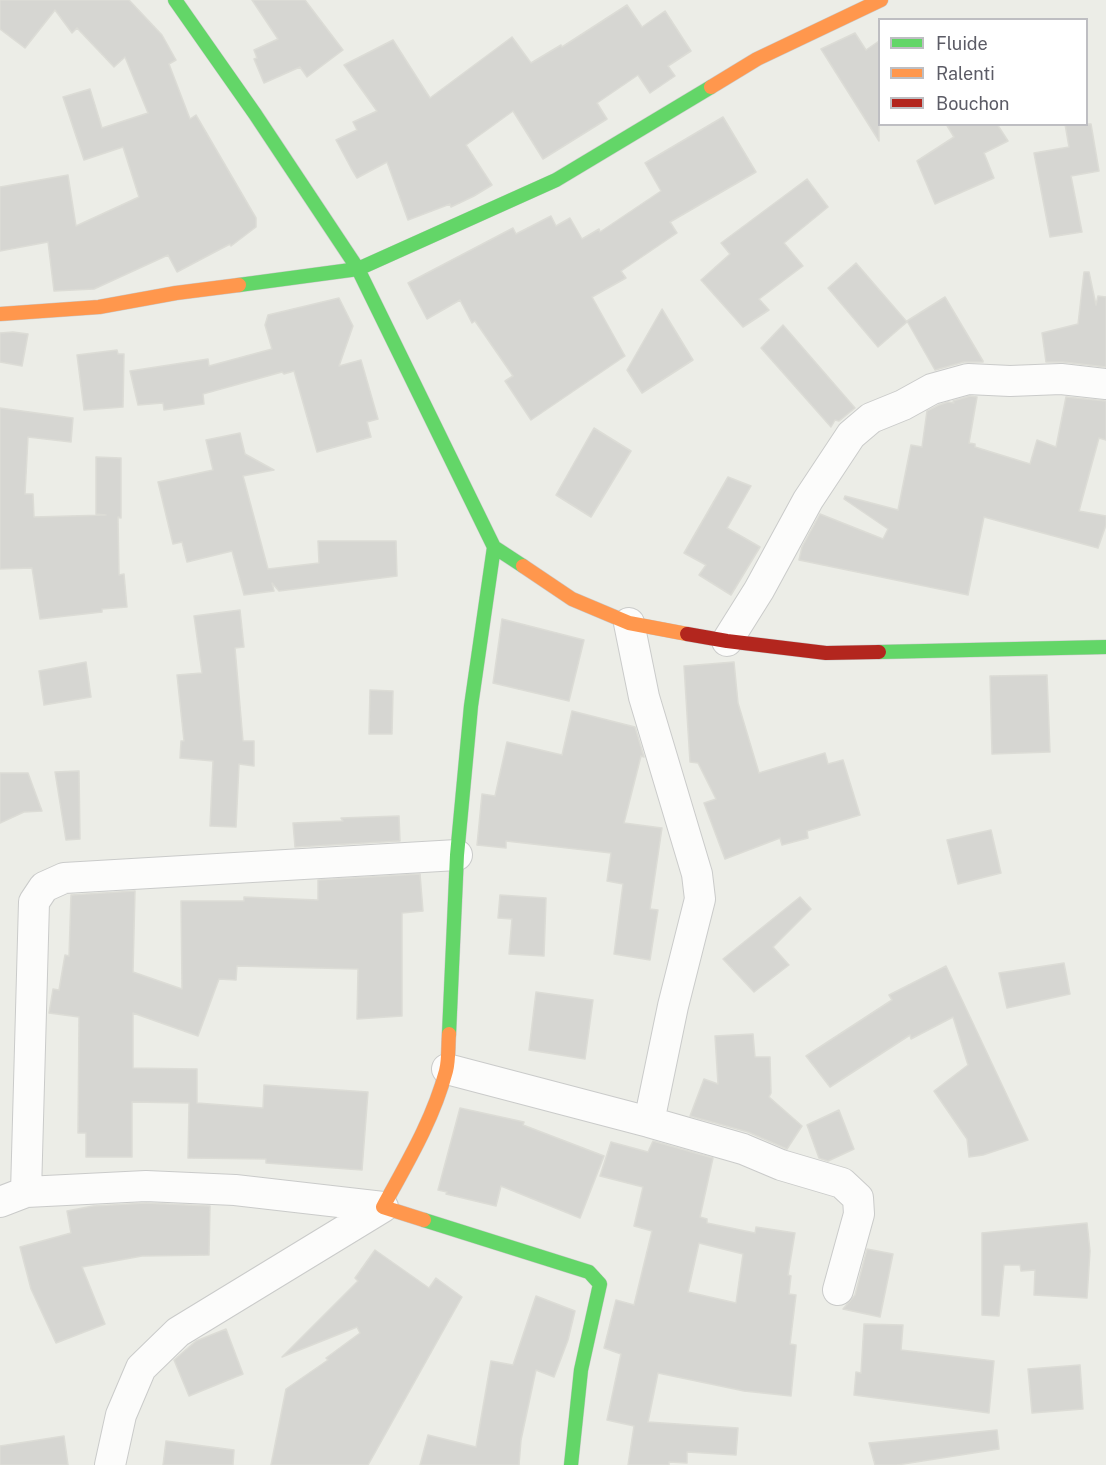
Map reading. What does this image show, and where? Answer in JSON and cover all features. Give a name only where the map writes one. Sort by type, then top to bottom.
[{"type":"street","points":[[176,0],[358,269],[494,548],[572,599],[629,623],[727,640],[826,653],[1106,647]]},
{"type":"street","points":[[0,314],[99,307],[176,293],[358,269],[556,180],[757,59],[881,0]]},
{"type":"street","points":[[727,640],[759,590],[807,500],[852,435],[872,418],[932,389],[968,379],[1010,381],[1061,379],[1106,384]]},
{"type":"street","points":[[110,1465],[121,1415],[141,1368],[178,1332],[383,1207],[431,1115],[447,1069],[457,855],[471,706],[494,548]]},
{"type":"street","points":[[629,623],[644,697],[697,874],[700,899],[673,1006],[649,1122]]},
{"type":"street","points":[[457,855],[64,878],[44,887],[34,902],[13,1197],[146,1185],[235,1190],[383,1207],[589,1272],[600,1284],[583,1357],[573,1428],[571,1465]]},
{"type":"street","points":[[447,1069],[649,1122],[742,1149],[780,1165],[842,1183],[858,1198],[860,1214],[838,1290]]},
{"type":"building","points":[[0,0],[129,0],[162,35],[176,60],[169,64],[190,119],[196,115],[256,218],[256,227],[231,246],[230,244],[177,272],[168,255],[94,289],[54,291],[48,242],[0,251],[0,187],[68,175],[76,226],[139,197],[123,147],[84,160],[63,97],[90,89],[102,128],[148,113],[125,57],[114,67],[77,28],[72,33],[55,10],[25,48],[0,29]]},
{"type":"building","points":[[252,0],[305,0],[343,50],[307,77],[300,67],[264,83],[254,59],[257,58],[254,50],[278,39]]},
{"type":"building","points":[[627,5],[642,27],[665,11],[691,51],[668,66],[675,76],[650,93],[638,75],[597,103],[607,119],[543,159],[513,111],[466,145],[492,185],[451,207],[450,204],[408,220],[387,162],[357,178],[336,140],[357,130],[353,122],[377,111],[344,65],[393,40],[430,98],[512,37],[531,63],[561,45],[562,47]]},
{"type":"building","points":[[855,33],[866,50],[878,42],[879,141],[821,49]]},
{"type":"building","points":[[723,117],[756,172],[670,222],[677,233],[621,271],[626,278],[592,297],[625,356],[531,420],[505,381],[513,376],[475,321],[472,323],[460,300],[427,319],[408,283],[513,228],[516,234],[551,216],[556,226],[570,218],[582,239],[599,229],[600,232],[661,191],[645,163]]},
{"type":"building","points":[[1091,124],[1099,171],[1071,176],[1082,232],[1050,237],[1034,153],[1069,147],[1065,126]]},
{"type":"building","points":[[947,126],[998,126],[1008,141],[984,153],[994,178],[935,204],[917,161],[954,137]]},
{"type":"building","points":[[807,179],[828,207],[784,243],[803,266],[759,299],[769,310],[743,327],[701,280],[730,254],[721,243]]},
{"type":"building","points":[[856,263],[907,322],[878,347],[828,288]]},
{"type":"building","points":[[1084,272],[1089,272],[1096,305],[1098,296],[1106,297],[1106,367],[1046,362],[1042,333],[1078,324]]},
{"type":"building","points":[[945,297],[983,362],[964,362],[935,370],[907,321]]},
{"type":"building","points":[[339,298],[353,326],[339,366],[361,360],[378,419],[367,422],[371,437],[317,452],[294,371],[284,374],[282,372],[203,394],[204,404],[164,410],[163,403],[138,405],[130,371],[208,359],[209,366],[272,349],[265,325],[268,315]]},
{"type":"building","points":[[662,309],[693,360],[642,393],[627,370]]},
{"type":"building","points":[[783,325],[855,408],[839,421],[835,420],[831,427],[761,348]]},
{"type":"building","points":[[0,333],[28,334],[22,366],[0,362]]},
{"type":"building","points":[[117,350],[118,354],[124,354],[123,407],[84,410],[77,355]]},
{"type":"building","points":[[970,396],[977,397],[969,443],[975,444],[975,447],[1030,464],[1037,440],[1056,447],[1066,397],[1106,401],[1106,440],[1099,438],[1079,511],[1106,516],[1106,525],[1098,548],[984,517],[968,595],[799,560],[802,547],[820,514],[883,539],[888,529],[844,499],[845,496],[898,510],[911,445],[922,447],[927,411]]},
{"type":"building","points":[[0,408],[73,418],[71,442],[28,437],[25,494],[33,494],[34,517],[106,515],[96,514],[96,457],[121,458],[121,518],[118,517],[119,575],[124,574],[127,607],[40,619],[32,568],[0,569]]},
{"type":"building","points":[[594,428],[631,451],[591,517],[556,495]]},
{"type":"building","points":[[240,433],[245,454],[274,470],[243,476],[268,569],[319,563],[318,541],[396,541],[397,576],[279,591],[272,583],[274,591],[244,595],[232,551],[187,562],[182,542],[173,544],[158,482],[213,470],[206,440]]},
{"type":"building","points":[[728,477],[751,486],[727,528],[760,547],[731,595],[699,575],[706,565],[684,553]]},
{"type":"building","points":[[240,610],[244,647],[235,648],[243,741],[254,741],[254,766],[239,764],[236,827],[210,826],[213,761],[180,758],[181,741],[184,741],[177,675],[202,673],[194,616]]},
{"type":"building","points":[[502,619],[584,640],[569,701],[493,683]]},
{"type":"building","points":[[86,662],[91,697],[44,705],[39,671]]},
{"type":"building","points":[[734,662],[738,703],[759,773],[825,753],[828,764],[843,760],[860,815],[807,831],[808,838],[782,845],[780,838],[725,859],[704,803],[716,799],[698,763],[690,762],[684,666]]},
{"type":"building","points":[[1047,675],[1050,752],[992,754],[990,676]]},
{"type":"building","points":[[370,690],[393,691],[392,734],[369,734]]},
{"type":"building","points":[[572,711],[635,727],[644,757],[641,756],[624,823],[662,828],[650,909],[658,910],[650,960],[614,954],[623,884],[607,881],[611,853],[506,841],[506,848],[477,845],[482,794],[495,796],[507,742],[562,755]]},
{"type":"building","points":[[79,771],[80,839],[66,840],[55,772]]},
{"type":"building","points":[[0,773],[28,773],[42,811],[24,812],[0,823]]},
{"type":"building","points":[[399,816],[400,841],[295,847],[293,823],[343,821],[341,818]]},
{"type":"building","points":[[991,830],[1001,873],[958,884],[947,840]]},
{"type":"building","points":[[420,874],[423,911],[402,913],[402,1016],[357,1019],[358,969],[237,966],[236,980],[219,979],[198,1036],[133,1013],[133,1068],[197,1069],[197,1103],[263,1108],[264,1085],[368,1092],[362,1170],[266,1163],[266,1159],[188,1158],[189,1103],[132,1102],[132,1157],[86,1157],[86,1133],[78,1133],[79,1017],[49,1013],[53,989],[59,990],[65,955],[69,956],[71,895],[135,891],[133,972],[182,989],[181,901],[244,901],[244,897],[318,900],[318,880]]},
{"type":"building","points":[[500,895],[546,898],[544,956],[509,954],[512,919],[498,918]]},
{"type":"building","points":[[800,897],[811,909],[773,947],[789,965],[754,992],[723,959]]},
{"type":"building","points":[[1064,963],[1070,994],[1007,1008],[999,973]]},
{"type":"building","points":[[946,966],[1028,1140],[983,1155],[969,1157],[967,1139],[934,1091],[968,1065],[953,1017],[911,1039],[910,1035],[830,1087],[806,1056],[892,1000],[889,995]]},
{"type":"building","points":[[536,992],[593,1000],[585,1059],[529,1050]]},
{"type":"building","points":[[753,1034],[755,1057],[770,1057],[771,1093],[769,1097],[802,1126],[787,1149],[748,1132],[690,1116],[704,1079],[718,1084],[715,1036]]},
{"type":"building","points":[[460,1108],[524,1122],[523,1125],[604,1156],[580,1218],[501,1186],[496,1206],[438,1190]]},
{"type":"building","points":[[839,1110],[854,1149],[828,1161],[819,1158],[807,1125]]},
{"type":"building","points":[[653,1141],[713,1158],[700,1217],[707,1219],[707,1223],[755,1233],[756,1227],[795,1233],[788,1275],[791,1276],[789,1294],[796,1295],[790,1344],[796,1345],[791,1396],[744,1391],[658,1373],[648,1422],[738,1428],[736,1455],[687,1452],[687,1463],[628,1465],[634,1426],[607,1420],[621,1354],[604,1348],[616,1300],[634,1305],[652,1231],[634,1226],[643,1187],[600,1176],[611,1142],[648,1152]],"holes":[[[699,1243],[743,1254],[736,1303],[688,1292]]]},
{"type":"building","points":[[146,1203],[210,1206],[209,1255],[142,1256],[82,1267],[105,1324],[56,1343],[31,1289],[20,1247],[71,1233],[67,1211],[93,1206]]},
{"type":"building","points":[[1087,1223],[1090,1251],[1087,1298],[1034,1295],[1035,1270],[1021,1271],[1020,1265],[1004,1265],[999,1316],[982,1315],[982,1233]]},
{"type":"building","points":[[867,1249],[893,1254],[880,1317],[843,1309],[855,1295]]},
{"type":"building","points":[[375,1250],[429,1288],[436,1278],[462,1297],[368,1465],[271,1465],[286,1389],[328,1360],[326,1358],[360,1333],[357,1327],[282,1357],[358,1281],[355,1278]]},
{"type":"building","points":[[536,1296],[575,1311],[568,1340],[554,1377],[536,1370],[521,1440],[519,1465],[420,1465],[428,1435],[476,1447],[491,1361],[513,1365]]},
{"type":"building","points":[[864,1324],[903,1325],[901,1350],[994,1361],[989,1413],[854,1395],[856,1372],[861,1373]]},
{"type":"building","points":[[226,1329],[243,1374],[189,1396],[174,1360],[196,1341]]},
{"type":"building","points":[[1080,1365],[1083,1409],[1032,1413],[1028,1369]]},
{"type":"building","points":[[997,1430],[999,1449],[897,1465],[875,1465],[869,1443]]},
{"type":"building","points":[[64,1436],[68,1465],[0,1465],[0,1446]]},
{"type":"building","points":[[166,1441],[234,1450],[233,1465],[163,1465]]},
{"type":"traffic: fast","points":[[175,0],[255,114],[358,269],[494,547],[523,566]]},
{"type":"traffic: fast","points":[[239,285],[358,269],[556,180],[711,87]]},
{"type":"traffic: fast","points":[[449,1034],[457,855],[471,706],[494,547]]},
{"type":"traffic: fast","points":[[879,652],[1106,647]]},
{"type":"traffic: fast","points":[[424,1220],[589,1272],[600,1284],[581,1370],[571,1465]]},
{"type":"traffic: slow","points":[[711,87],[757,59],[881,0]]},
{"type":"traffic: slow","points":[[0,314],[99,307],[176,293],[239,285]]},
{"type":"traffic: slow","points":[[523,566],[572,599],[629,623],[687,634]]},
{"type":"traffic: slow","points":[[424,1220],[383,1207],[419,1141],[441,1089],[447,1067],[449,1034]]},
{"type":"traffic: jam","points":[[687,634],[826,653],[879,652]]}]
